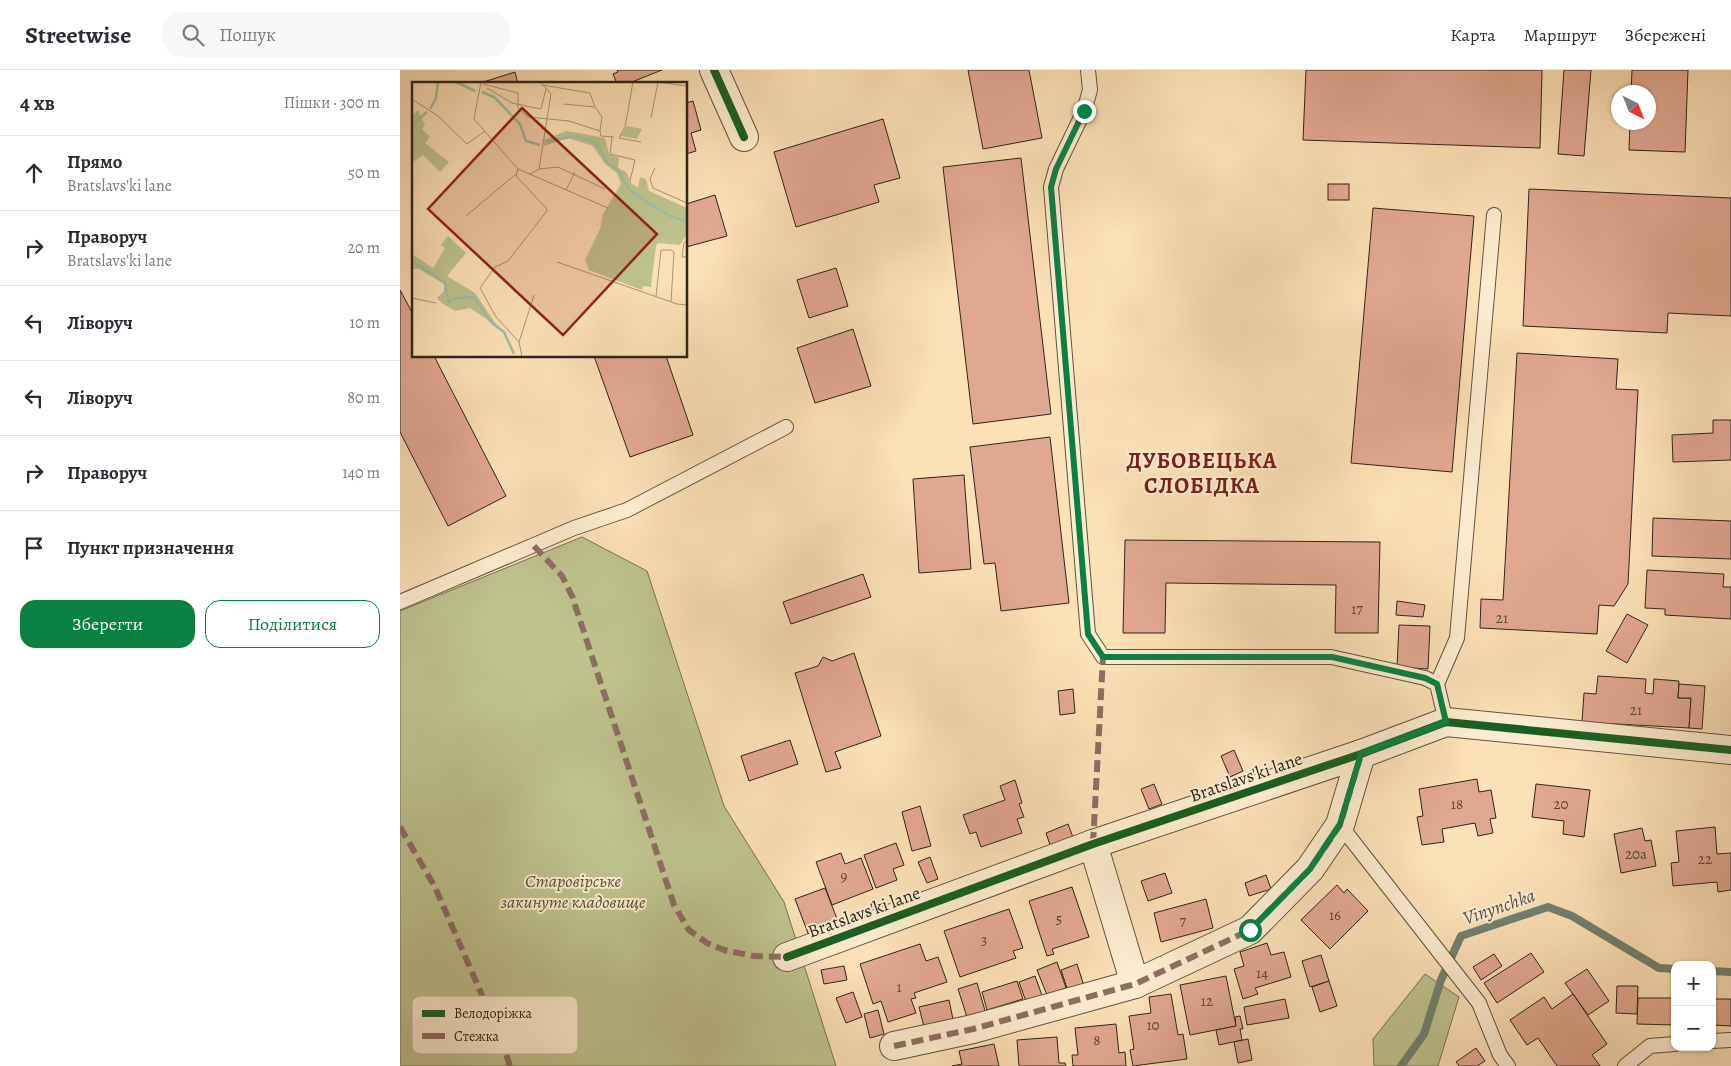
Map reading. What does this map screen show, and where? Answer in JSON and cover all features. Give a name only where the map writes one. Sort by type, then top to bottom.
[{"type":"street","points":[[714,70],[744,137]]},
{"type":"street","name":"Bratslavs'ki lane","points":[[787,957],[1094,844],[1361,754],[1446,722],[1731,750]]},
{"type":"street","points":[[894,1046],[973,1029],[1135,984],[1250,930],[1310,869],[1340,824],[1361,754]]},
{"type":"street","points":[[1094,844],[1135,984]]},
{"type":"lane","points":[[1088,70],[1090,90],[1084,111],[1056,169],[1051,187],[1088,634],[1103,657],[1332,657],[1425,678],[1437,684]]},
{"type":"lane","points":[[1446,722],[1437,684],[1457,638],[1494,215]]},
{"type":"lane","points":[[400,602],[574,528],[627,510],[786,427]]},
{"type":"lane","points":[[1340,824],[1479,1003],[1500,1054],[1508,1066]]},
{"type":"lane","points":[[1716,1041],[1731,1040]]},
{"type":"lane","points":[[1625,1066],[1650,1046],[1671,1044]]},
{"type":"green space","name":"Старовірське закинуте кладовище","points":[[582,537],[647,571],[724,806],[784,902],[836,1066],[400,1066],[400,611]]},
{"type":"green space","points":[[1425,974],[1459,997],[1438,1066],[1374,1066],[1373,1039]]},
{"type":"building","points":[[617,70],[662,70],[632,82],[616,82],[613,74],[618,72]]},
{"type":"building","points":[[968,70],[1029,70],[1042,138],[983,149]]},
{"type":"building","points":[[1306,70],[1542,70],[1540,148],[1303,140]]},
{"type":"building","points":[[1564,70],[1591,70],[1584,156],[1558,154]]},
{"type":"building","points":[[1632,70],[1688,70],[1685,152],[1629,150],[1630,130],[1656,130],[1656,85],[1631,85]]},
{"type":"building","points":[[515,72],[518,82],[483,82]]},
{"type":"building","points":[[693,101],[701,130],[691,133],[696,151],[688,153],[688,102]]},
{"type":"building","points":[[883,119],[900,178],[874,185],[879,202],[796,227],[774,152]]},
{"type":"building","points":[[1021,158],[1051,414],[973,424],[943,167]]},
{"type":"building","points":[[1328,184],[1349,184],[1349,200],[1328,200]]},
{"type":"building","points":[[1529,189],[1731,198],[1731,316],[1668,313],[1667,333],[1523,326]]},
{"type":"building","points":[[715,195],[727,236],[688,246],[688,203]]},
{"type":"building","points":[[1373,208],[1474,216],[1452,472],[1351,463]]},
{"type":"building","points":[[836,268],[848,306],[809,318],[797,280]]},
{"type":"building","points":[[400,290],[412,312],[412,358],[435,358],[506,496],[448,526],[400,432]]},
{"type":"building","points":[[853,329],[871,386],[815,403],[797,348]]},
{"type":"building","points":[[1517,353],[1618,359],[1616,389],[1638,390],[1628,584],[1614,606],[1599,605],[1597,634],[1480,628],[1481,599],[1503,600]]},
{"type":"building","points":[[595,358],[667,358],[693,435],[630,457]]},
{"type":"building","points":[[1713,420],[1731,420],[1731,460],[1673,462],[1672,435],[1713,433]]},
{"type":"building","points":[[1050,437],[1069,603],[1001,611],[995,563],[984,564],[970,447]]},
{"type":"building","points":[[964,475],[971,569],[919,573],[913,479]]},
{"type":"building","points":[[1653,518],[1731,521],[1731,559],[1652,556]]},
{"type":"building","points":[[1125,540],[1380,542],[1378,633],[1335,633],[1336,585],[1166,583],[1165,633],[1123,633]]},
{"type":"building","points":[[1647,570],[1724,574],[1723,587],[1731,587],[1731,619],[1665,615],[1665,609],[1645,608]]},
{"type":"building","points":[[863,574],[871,597],[791,624],[783,602]]},
{"type":"building","points":[[1397,601],[1425,605],[1423,617],[1396,615]]},
{"type":"building","points":[[1627,614],[1648,625],[1627,663],[1606,651]]},
{"type":"building","points":[[1399,625],[1430,626],[1428,669],[1397,667]]},
{"type":"building","points":[[854,653],[881,736],[835,752],[841,768],[826,772],[795,673],[818,666],[823,657],[832,661]]},
{"type":"building","points":[[1598,676],[1646,679],[1645,693],[1653,694],[1654,679],[1679,681],[1678,698],[1691,698],[1689,728],[1582,722],[1584,693],[1596,694]]},
{"type":"building","points":[[1679,684],[1705,686],[1702,729],[1689,728],[1691,698],[1678,698]]},
{"type":"building","points":[[1073,689],[1075,713],[1060,715],[1058,691]]},
{"type":"building","points":[[790,740],[798,764],[749,781],[741,756]]},
{"type":"building","points":[[1234,750],[1243,771],[1230,777],[1221,756]]},
{"type":"building","points":[[1477,779],[1479,792],[1491,790],[1496,818],[1490,819],[1493,833],[1478,836],[1475,823],[1442,829],[1444,842],[1422,845],[1417,817],[1423,816],[1419,789]]},
{"type":"building","points":[[1015,780],[1022,803],[1019,804],[1024,817],[1017,819],[1022,833],[981,847],[976,832],[970,834],[963,815],[1005,800],[1000,786]]},
{"type":"building","points":[[1154,784],[1162,804],[1149,809],[1141,789]]},
{"type":"building","points":[[1536,784],[1590,790],[1584,837],[1563,834],[1564,821],[1532,817]]},
{"type":"building","points":[[920,806],[931,846],[912,851],[902,812]]},
{"type":"building","points":[[1068,824],[1074,840],[1051,848],[1046,833]]},
{"type":"building","points":[[1715,827],[1717,854],[1731,853],[1731,890],[1718,892],[1717,882],[1673,886],[1671,863],[1679,862],[1676,831]]},
{"type":"building","points":[[1642,828],[1645,841],[1651,840],[1656,866],[1621,873],[1614,834]]},
{"type":"building","points":[[896,843],[904,865],[893,869],[897,880],[876,888],[864,855]]},
{"type":"building","points":[[841,853],[845,864],[861,858],[873,889],[832,905],[816,862]]},
{"type":"building","points":[[930,857],[938,879],[927,883],[918,862]]},
{"type":"building","points":[[1165,873],[1172,893],[1148,901],[1141,881]]},
{"type":"building","points":[[1266,875],[1271,889],[1249,896],[1245,883]]},
{"type":"building","points":[[1337,885],[1344,893],[1347,889],[1368,911],[1330,949],[1301,920]]},
{"type":"building","points":[[1072,887],[1089,937],[1052,949],[1054,954],[1047,956],[1029,901]]},
{"type":"building","points":[[825,888],[841,929],[811,941],[795,899]]},
{"type":"building","points":[[1206,899],[1213,928],[1161,942],[1154,913]]},
{"type":"building","points":[[1009,909],[1023,948],[1013,951],[1016,958],[960,977],[944,931]]},
{"type":"building","points":[[1267,943],[1271,955],[1284,952],[1291,977],[1255,988],[1258,994],[1243,999],[1234,969],[1244,966],[1240,952]]},
{"type":"building","points":[[920,944],[926,961],[938,957],[947,982],[914,993],[916,998],[911,999],[916,1013],[888,1022],[881,1001],[873,1004],[860,964]]},
{"type":"building","points":[[1531,953],[1544,972],[1497,1003],[1484,983]]},
{"type":"building","points":[[1494,954],[1502,966],[1481,980],[1473,967]]},
{"type":"building","points":[[1321,955],[1329,981],[1310,987],[1302,961]]},
{"type":"building","points":[[1057,962],[1066,988],[1047,995],[1037,970]]},
{"type":"building","points":[[1077,964],[1085,989],[1069,994],[1061,970]]},
{"type":"building","points":[[844,966],[847,980],[824,984],[821,970]]},
{"type":"building","points":[[1587,969],[1609,1001],[1588,1015],[1565,983]]},
{"type":"building","points":[[1035,976],[1044,1001],[1028,1007],[1019,982]]},
{"type":"building","points":[[1226,976],[1236,1026],[1190,1035],[1180,985]]},
{"type":"building","points":[[1017,981],[1023,999],[987,1010],[982,992]]},
{"type":"building","points":[[1329,981],[1337,1006],[1320,1012],[1312,987]]},
{"type":"building","points":[[977,983],[986,1014],[968,1020],[958,989]]},
{"type":"building","points":[[1617,986],[1638,986],[1637,1014],[1616,1013]]},
{"type":"building","points":[[853,992],[862,1017],[846,1023],[836,998]]},
{"type":"building","points":[[1171,994],[1178,1035],[1183,1034],[1187,1059],[1133,1066],[1130,1050],[1134,1049],[1129,1016],[1151,1013],[1149,997]]},
{"type":"building","points":[[1573,994],[1607,1044],[1592,1055],[1600,1066],[1557,1066],[1538,1038],[1527,1045],[1510,1020],[1544,997],[1552,1009]]},
{"type":"building","points":[[1638,998],[1671,998],[1671,1025],[1637,1024]]},
{"type":"building","points":[[1285,999],[1289,1018],[1247,1025],[1244,1007]]},
{"type":"building","points":[[1716,999],[1731,999],[1731,1026],[1716,1025]]},
{"type":"building","points":[[949,1000],[954,1024],[925,1031],[919,1007]]},
{"type":"building","points":[[878,1010],[884,1034],[870,1038],[864,1014]]},
{"type":"building","points":[[1240,1016],[1243,1029],[1240,1029],[1242,1040],[1219,1045],[1216,1030],[1236,1026],[1235,1017]]},
{"type":"building","points":[[1116,1024],[1119,1053],[1125,1052],[1126,1066],[1073,1066],[1072,1055],[1078,1055],[1075,1028]]},
{"type":"building","points":[[1057,1037],[1059,1063],[1065,1063],[1066,1066],[1019,1066],[1017,1040]]},
{"type":"building","points":[[1248,1039],[1252,1060],[1238,1063],[1234,1042]]},
{"type":"building","points":[[994,1044],[999,1066],[952,1066],[962,1064],[959,1051]]},
{"type":"building","points":[[1476,1048],[1485,1061],[1477,1066],[1459,1066],[1456,1062]]},
{"type":"waterway","name":"Vinynchka","points":[[1401,1066],[1424,1034],[1441,980],[1461,936],[1548,907],[1572,916],[1659,968],[1671,969]]},
{"type":"waterway","name":"Vinynchka","points":[[1716,971],[1731,972]]},
{"type":"marked path","points":[[534,546],[562,576],[572,596],[674,905],[689,930],[707,943],[724,950],[753,956],[787,957],[790,955]]},
{"type":"marked path","points":[[1093,844],[1103,657]]},
{"type":"marked path","points":[[894,1046],[973,1029],[1135,984],[1250,930],[1310,869],[1340,825],[1361,754]]},
{"type":"marked path","points":[[400,827],[435,887],[482,996]]},
{"type":"marked path","points":[[506,1054],[510,1066]]},
{"type":"cycle path","points":[[714,70],[744,137]]},
{"type":"cycle path","points":[[787,957],[1093,844],[1361,754],[1446,722],[1731,750]]},
{"type":"district","name":"ДУБОВЕЦЬКА СЛОБІДКА","points":[[1202,474]]},
{"type":"route","points":[[1084,111],[1056,169],[1051,187],[1088,634],[1103,657],[1332,657],[1425,678],[1437,684],[1446,722],[1361,754],[1340,824],[1310,869],[1250,930]]}]
